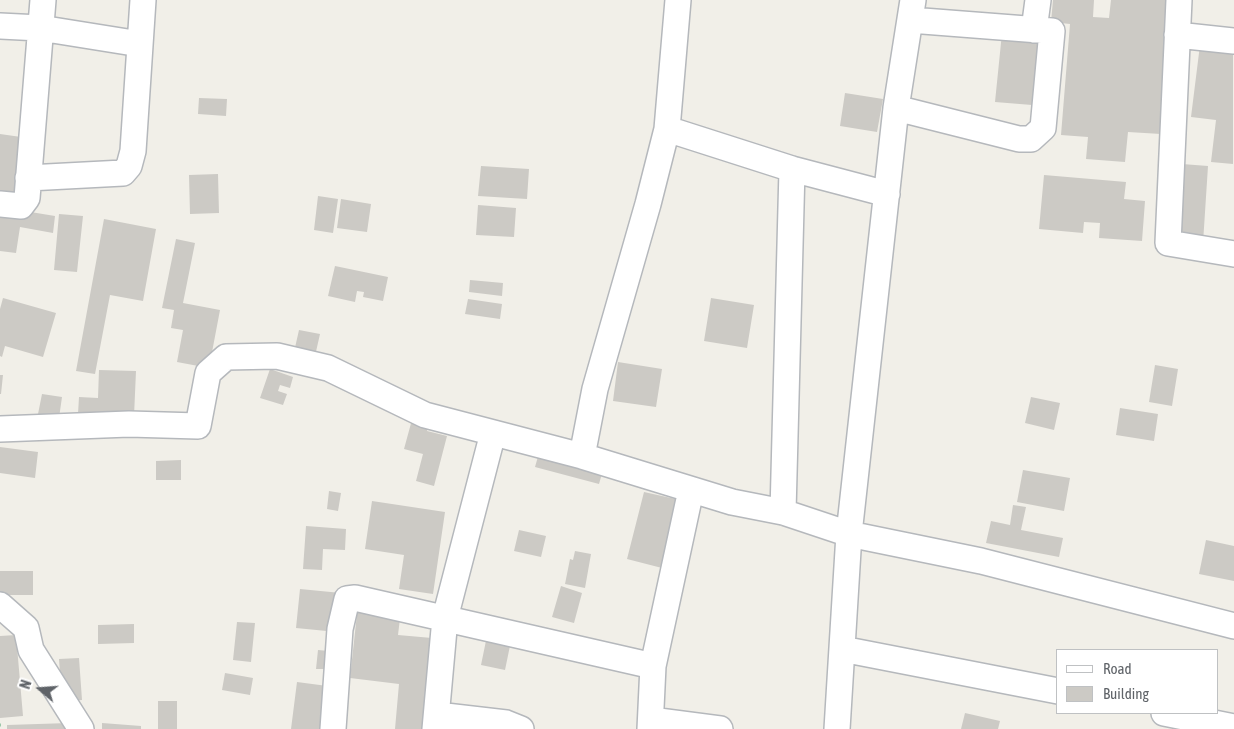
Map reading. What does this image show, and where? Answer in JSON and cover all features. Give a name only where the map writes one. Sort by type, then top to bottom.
[{"type":"street","points":[[0,204],[21,206],[24,204],[28,178],[43,0]]},
{"type":"street","points":[[28,178],[123,173],[128,166],[133,151],[143,0]]},
{"type":"street","points":[[582,456],[595,389],[648,204],[666,129],[678,0]]},
{"type":"street","points":[[1034,30],[1038,0]]},
{"type":"street","points":[[1179,0],[1168,243],[1234,254]]},
{"type":"street","points":[[837,729],[850,534],[896,108],[912,10],[1034,30],[1052,31],[1043,128],[1031,139],[1019,139],[896,108]]},
{"type":"street","points":[[0,26],[40,28],[140,44]]},
{"type":"street","points":[[1177,36],[1234,41]]},
{"type":"street","points":[[666,129],[792,169],[887,194]]},
{"type":"street","points":[[783,512],[792,169]]},
{"type":"street","points":[[0,429],[129,424],[198,426],[208,373],[226,357],[247,355],[277,356],[328,368],[425,415],[582,456],[732,502],[783,512],[850,534],[981,561],[1234,626]]},
{"type":"street","points":[[493,433],[445,618],[436,722],[506,723],[520,729]]},
{"type":"street","points":[[691,490],[653,666],[650,725],[720,729]]},
{"type":"street","points":[[334,729],[340,629],[347,599],[355,598],[653,666]]},
{"type":"street","points":[[0,605],[26,628],[31,650],[81,729]]},
{"type":"street","points":[[842,649],[1056,691]]},
{"type":"street","points":[[1169,714],[1234,727]]},
{"type":"building","points":[[1053,0],[1094,0],[1093,17],[1109,18],[1111,0],[1172,0],[1161,134],[1128,132],[1125,162],[1086,159],[1088,137],[1061,135],[1070,24],[1051,22]]},
{"type":"building","points":[[1002,33],[1039,36],[1032,105],[995,102]]},
{"type":"building","points":[[1200,45],[1233,49],[1233,164],[1211,162],[1216,120],[1191,117]]},
{"type":"building","points":[[845,93],[883,99],[877,132],[840,126]]},
{"type":"building","points":[[199,98],[227,99],[226,116],[198,114]]},
{"type":"building","points":[[0,134],[28,138],[20,198],[0,195]]},
{"type":"building","points":[[1182,164],[1208,166],[1203,243],[1177,242]]},
{"type":"building","points":[[481,166],[529,169],[527,199],[478,196]]},
{"type":"building","points":[[218,174],[219,213],[190,214],[189,175]]},
{"type":"building","points":[[1044,175],[1126,182],[1124,199],[1145,201],[1142,241],[1099,238],[1100,223],[1084,222],[1083,233],[1039,229]]},
{"type":"building","points":[[318,196],[338,199],[333,233],[314,230]]},
{"type":"building","points":[[341,199],[371,204],[367,232],[337,228]]},
{"type":"building","points":[[478,205],[516,208],[514,237],[476,235]]},
{"type":"building","points":[[0,207],[55,216],[53,233],[20,227],[16,253],[0,251]]},
{"type":"building","points":[[59,214],[83,216],[77,272],[54,270]]},
{"type":"building","points":[[104,219],[156,229],[143,301],[110,295],[95,374],[76,371]]},
{"type":"building","points":[[176,239],[195,243],[183,303],[220,310],[209,368],[177,362],[183,330],[171,328],[174,310],[162,308]]},
{"type":"building","points":[[335,266],[388,277],[383,301],[363,297],[364,292],[357,291],[355,302],[328,296]]},
{"type":"building","points":[[470,280],[503,283],[502,296],[469,292]]},
{"type":"building","points":[[3,298],[56,313],[43,357],[5,346],[2,357],[0,356],[0,309]]},
{"type":"building","points":[[711,298],[754,305],[747,348],[704,341]]},
{"type":"building","points":[[468,299],[502,304],[500,319],[465,314]]},
{"type":"building","points":[[299,330],[320,334],[315,356],[294,352]]},
{"type":"building","points":[[618,362],[662,369],[656,407],[613,401]]},
{"type":"building","points":[[1155,365],[1178,369],[1172,406],[1149,402]]},
{"type":"building","points":[[270,369],[293,377],[290,388],[280,385],[278,391],[287,394],[283,405],[260,398]]},
{"type":"building","points":[[99,370],[136,371],[134,416],[78,414],[79,397],[98,398]]},
{"type":"building","points":[[0,375],[3,375],[1,394],[0,394]]},
{"type":"building","points":[[42,394],[62,397],[59,418],[38,414]]},
{"type":"building","points":[[1031,397],[1060,403],[1054,430],[1025,423]]},
{"type":"building","points":[[1120,408],[1158,414],[1154,441],[1116,435]]},
{"type":"building","points":[[413,416],[430,421],[427,431],[447,436],[434,486],[416,481],[423,454],[404,449]]},
{"type":"building","points":[[0,447],[38,452],[35,478],[0,473]]},
{"type":"building","points":[[539,453],[603,470],[599,484],[535,467]]},
{"type":"building","points":[[181,460],[181,480],[156,480],[156,461]]},
{"type":"building","points":[[1023,470],[1070,478],[1064,511],[1017,502]]},
{"type":"building","points":[[329,491],[341,493],[338,511],[327,509]]},
{"type":"building","points":[[644,492],[680,500],[662,568],[627,559]]},
{"type":"building","points":[[372,501],[445,512],[433,594],[399,589],[404,555],[365,549]]},
{"type":"building","points":[[1013,505],[1026,507],[1021,530],[1063,538],[1059,557],[986,543],[991,521],[1010,525]]},
{"type":"building","points":[[306,526],[346,529],[345,550],[323,549],[322,570],[303,569]]},
{"type":"building","points":[[519,530],[546,536],[541,557],[514,551]]},
{"type":"building","points":[[1206,540],[1234,546],[1234,581],[1199,574]]},
{"type":"building","points":[[575,551],[591,554],[585,588],[565,584],[570,559],[573,560]]},
{"type":"building","points":[[0,571],[33,571],[33,595],[0,595]]},
{"type":"building","points":[[561,586],[582,593],[574,623],[552,617]]},
{"type":"building","points":[[300,589],[341,593],[337,632],[296,628]]},
{"type":"building","points":[[358,605],[401,610],[398,635],[432,638],[422,729],[395,729],[399,684],[350,678]]},
{"type":"building","points":[[237,622],[255,623],[251,662],[233,660]]},
{"type":"building","points":[[134,624],[134,643],[98,644],[98,625]]},
{"type":"building","points":[[488,631],[512,636],[505,670],[481,665]]},
{"type":"building","points":[[16,635],[23,716],[0,718],[0,636]]},
{"type":"building","points":[[318,650],[329,651],[328,669],[316,669]]},
{"type":"building","points":[[79,658],[82,700],[62,702],[59,659]]},
{"type":"building","points":[[225,673],[253,678],[250,695],[222,690]]},
{"type":"building","points":[[297,682],[335,687],[330,729],[291,729]]},
{"type":"building","points":[[158,701],[177,701],[177,729],[158,729]]},
{"type":"building","points":[[965,713],[1000,721],[998,729],[961,729]]},
{"type":"building","points":[[69,723],[70,729],[7,729],[7,725]]},
{"type":"building","points":[[102,723],[141,726],[141,729],[102,729]]}]
